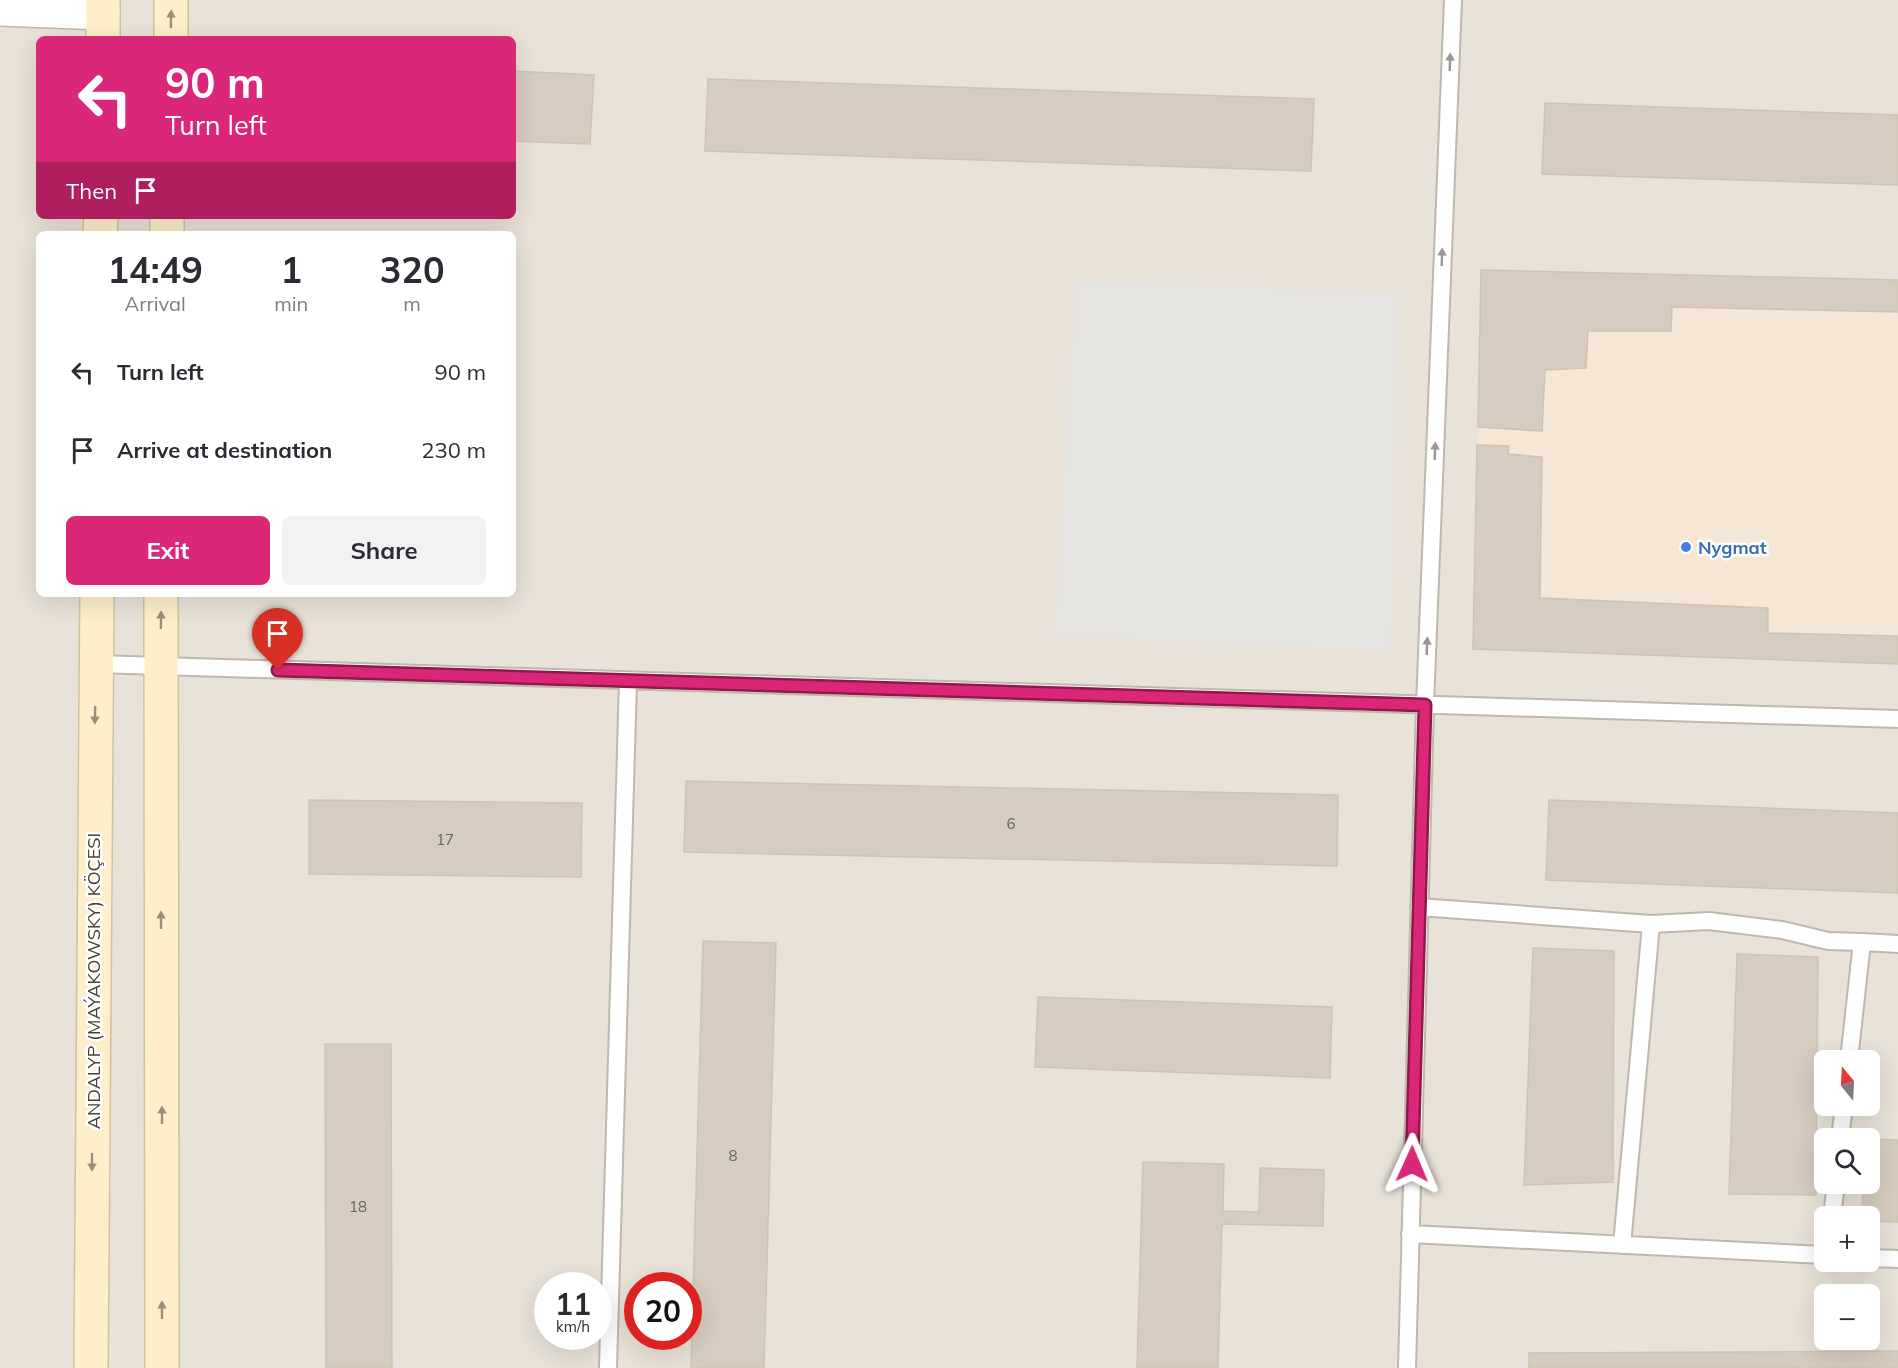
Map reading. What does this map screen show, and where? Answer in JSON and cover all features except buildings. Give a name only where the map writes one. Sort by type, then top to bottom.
[{"type":"main road","points":[[171,0],[171,36]]},
{"type":"main road","name":"ANDALYP (MAÝAKOWSKY) KÖÇESI","points":[[91,1368],[97,597]]},
{"type":"main road","points":[[161,597],[162,1368]]},
{"type":"street","points":[[0,9],[103,17]]},
{"type":"lane","points":[[1407,1368],[1425,705],[1453,0]]},
{"type":"lane","points":[[96,664],[1898,719]]},
{"type":"lane","points":[[608,1368],[628,681]]},
{"type":"lane","points":[[1419,907],[1651,924],[1709,921],[1782,930],[1828,941],[1898,944]]},
{"type":"lane","points":[[1622,1245],[1651,924]]},
{"type":"lane","points":[[1850,1050],[1862,942]]},
{"type":"lane","points":[[1410,1234],[1814,1255]]},
{"type":"lane","points":[[1880,1258],[1898,1259]]},
{"type":"shaded area","points":[[0,0],[1898,0],[1898,1368],[0,1368]]},
{"type":"shaded area","name":"Nygmat","points":[[1481,270],[1898,280],[1898,664],[1473,649]]},
{"type":"shaded area","points":[[1076,281],[1397,293],[1391,651],[1055,636]]},
{"type":"place","name":"Nygmat","points":[[1686,547]]},
{"type":"route","points":[[278,670],[1425,705],[1412,1164]]}]
